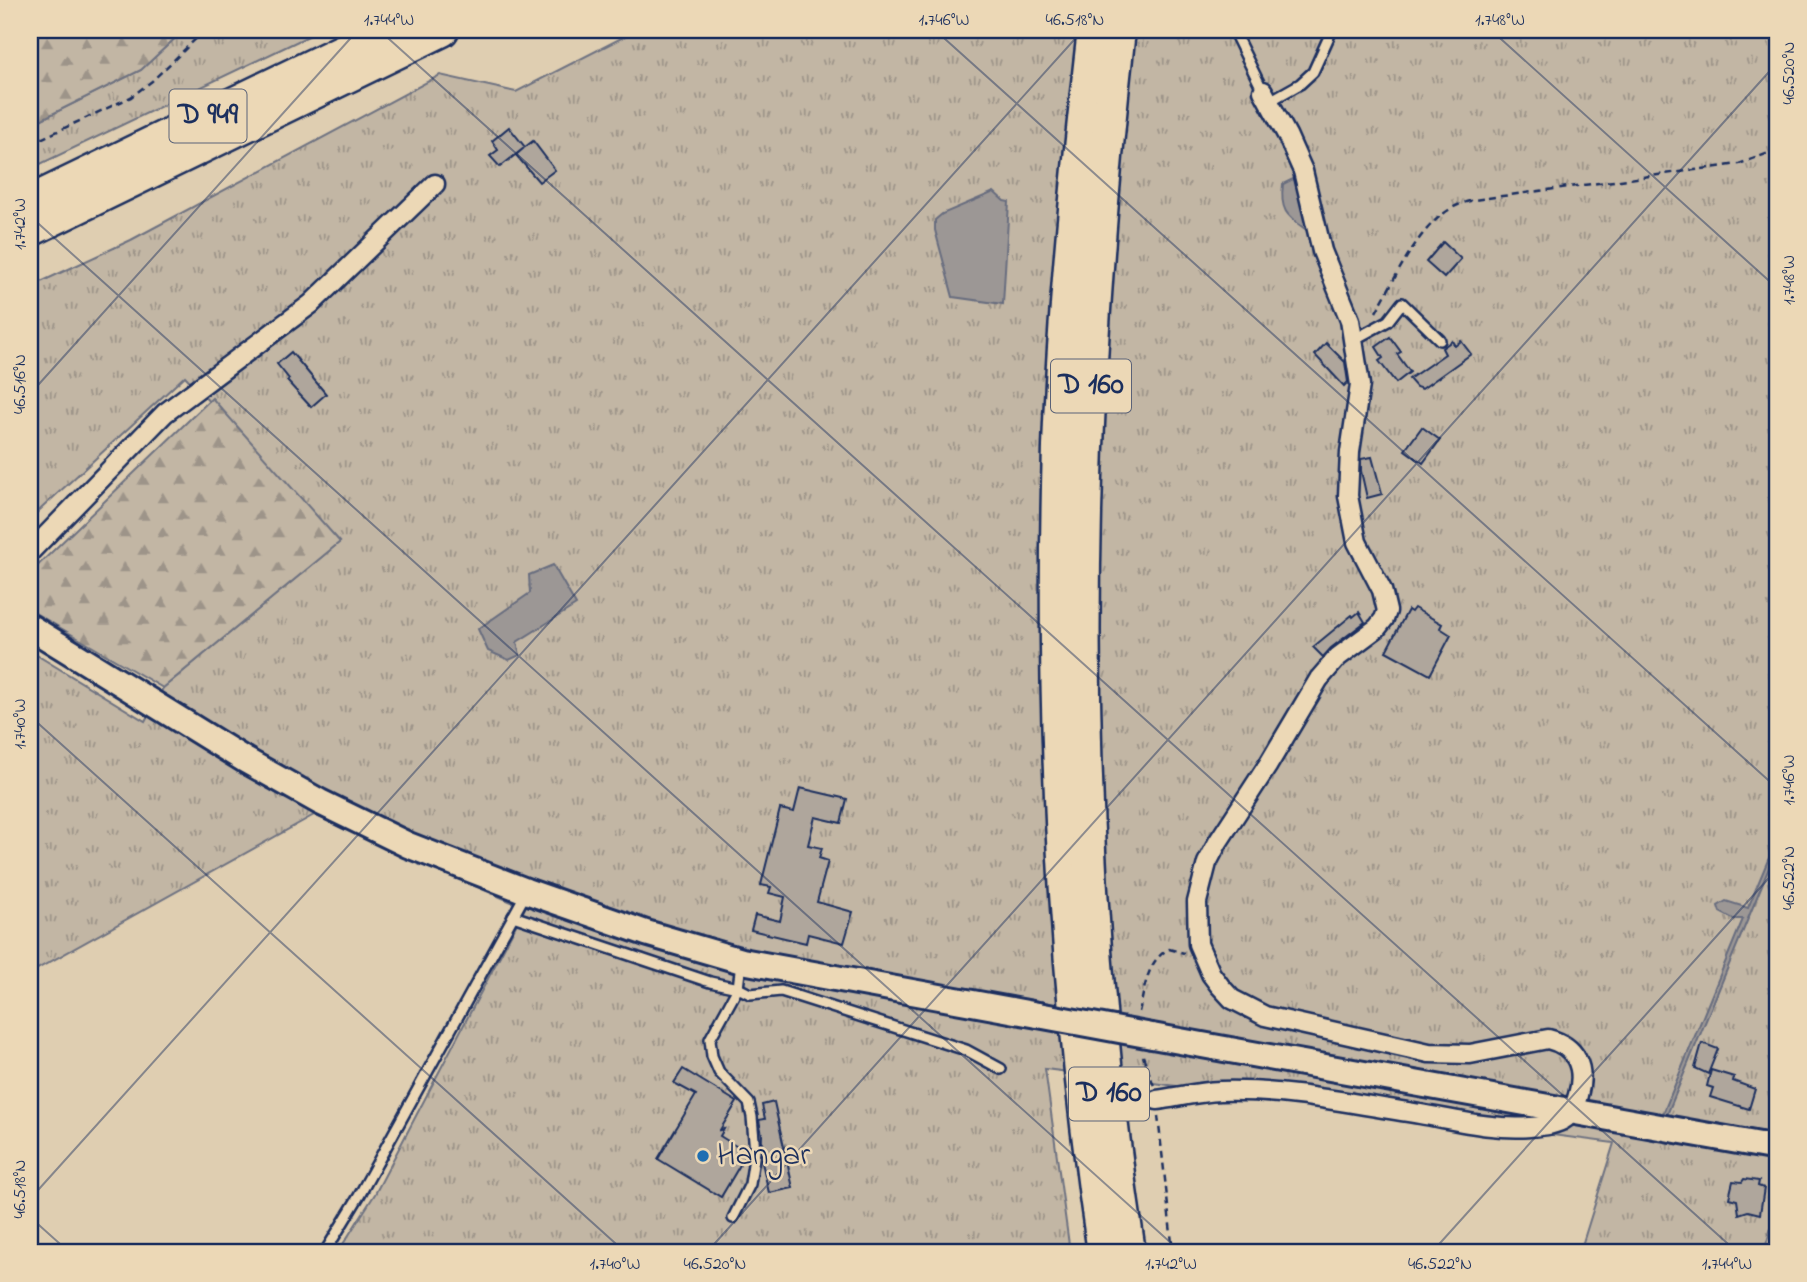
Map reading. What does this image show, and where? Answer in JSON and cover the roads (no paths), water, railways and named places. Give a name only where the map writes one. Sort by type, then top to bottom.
[{"type":"highway","name":"D 949","points":[[30,202],[386,30]]},
{"type":"highway","name":"D 949","points":[[30,230],[442,30]]},
{"type":"highway","name":"D 160","points":[[1094,30],[1073,218],[1065,339],[1059,446],[1057,664],[1060,783],[1072,974],[1084,1100],[1104,1252]]},
{"type":"highway","name":"D 160","points":[[1119,30],[1108,125],[1093,340],[1086,502],[1083,704],[1088,846],[1097,972],[1112,1123],[1129,1252]]},
{"type":"street","points":[[1157,1100],[1218,1091],[1267,1093],[1353,1103],[1486,1125],[1528,1127],[1548,1125],[1564,1119],[1572,1111],[1581,1083],[1578,1058],[1560,1042],[1537,1040],[1470,1054],[1429,1054],[1265,1016],[1232,999],[1211,974],[1202,956],[1196,923],[1197,902],[1207,863],[1218,842],[1319,679],[1338,657],[1377,628],[1387,611],[1382,590],[1357,542],[1348,496],[1350,452],[1360,385],[1355,339],[1322,251],[1303,171],[1265,96]]},
{"type":"street","points":[[30,552],[165,413],[311,304],[435,184]]},
{"type":"street","points":[[30,627],[245,760],[320,802],[408,845],[526,891],[646,933],[741,961],[1038,1015],[1146,1043],[1572,1111],[1777,1148]]},
{"type":"lane","points":[[1233,30],[1265,96],[1300,84],[1313,72],[1332,30]]},
{"type":"lane","points":[[1355,339],[1388,321],[1402,303],[1440,340]]},
{"type":"lane","points":[[325,1252],[359,1196],[526,891]]},
{"type":"lane","points":[[513,916],[750,994],[781,991],[966,1050],[1001,1069]]},
{"type":"lane","points":[[733,1218],[750,1184],[755,1151],[752,1117],[749,1102],[719,1072],[712,1056],[710,1039],[738,988],[741,961]]},
{"type":"place","name":"Hangar","points":[[703,1156]]}]
